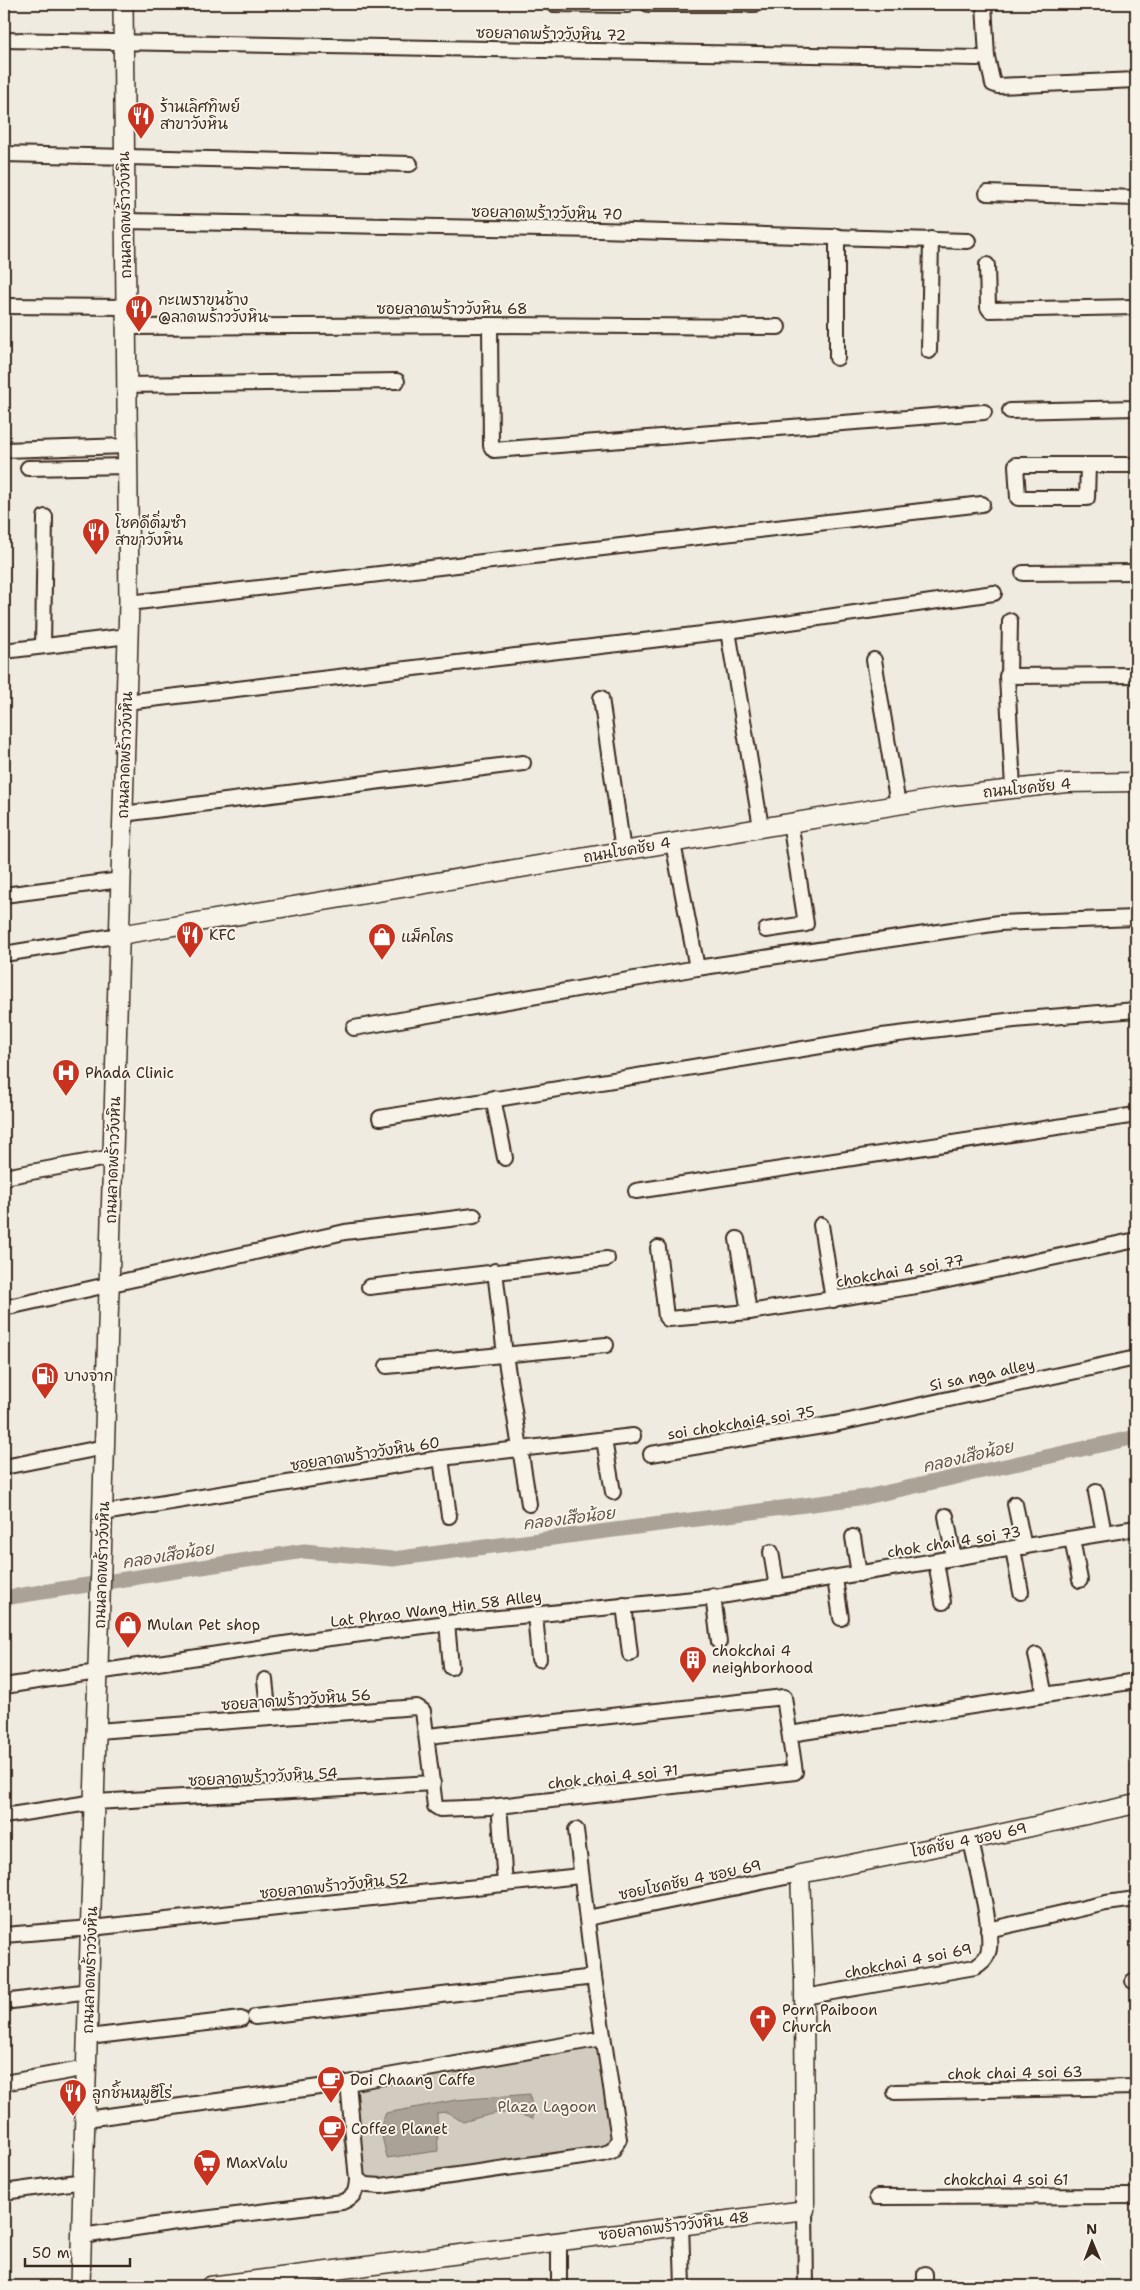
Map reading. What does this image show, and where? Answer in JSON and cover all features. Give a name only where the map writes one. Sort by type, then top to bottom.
[{"type":"main road","name":"ถนนลาดพร้าววังหิน","points":[[80,2286],[129,604],[123,4]]},
{"type":"street","points":[[554,4],[628,5]]},
{"type":"street","points":[[648,4],[756,4]]},
{"type":"street","points":[[984,4],[987,57],[993,84],[998,86],[1136,80]]},
{"type":"street","name":"ซอยลาดพร้าววังหิน 72","points":[[4,40],[978,58]]},
{"type":"street","points":[[4,154],[410,164]]},
{"type":"street","points":[[987,194],[1136,198]]},
{"type":"street","name":"ซอยลาดพร้าววังหิน 70","points":[[125,221],[968,240]]},
{"type":"street","points":[[837,358],[838,236]]},
{"type":"street","points":[[929,351],[931,239]]},
{"type":"street","points":[[987,265],[988,307],[990,310],[1136,307]]},
{"type":"street","points":[[4,306],[126,307]]},
{"type":"street","points":[[490,325],[491,446],[494,450],[984,412]]},
{"type":"street","name":"ซอยลาดพร้าววังหิน 68","points":[[126,327],[490,325],[778,327]]},
{"type":"street","points":[[127,385],[397,381]]},
{"type":"street","points":[[1010,411],[1136,408]]},
{"type":"street","points":[[4,450],[128,446]]},
{"type":"street","points":[[1088,465],[1087,498],[1018,498],[1016,465],[1088,465],[1136,465]]},
{"type":"street","points":[[28,468],[128,466]]},
{"type":"street","points":[[129,604],[982,504]]},
{"type":"street","points":[[43,646],[45,517]]},
{"type":"street","points":[[1023,572],[1136,572]]},
{"type":"street","points":[[126,702],[728,631],[994,594]]},
{"type":"street","points":[[1010,621],[1009,674],[1006,677],[1013,788]]},
{"type":"street","points":[[728,631],[761,827]]},
{"type":"street","points":[[4,651],[128,636]]},
{"type":"street","points":[[874,660],[898,805]]},
{"type":"street","points":[[1009,674],[1136,675]]},
{"type":"street","points":[[601,698],[623,851]]},
{"type":"street","points":[[123,814],[523,763]]},
{"type":"street","name":"ถนนโชคชัย 4","points":[[120,935],[898,805],[1066,782],[1136,782]]},
{"type":"street","points":[[766,930],[806,924],[790,822]]},
{"type":"street","points":[[673,843],[697,968]]},
{"type":"street","points":[[4,895],[121,880]]},
{"type":"street","points":[[354,1028],[697,968],[999,923],[1136,918]]},
{"type":"street","points":[[4,954],[120,935]]},
{"type":"street","points":[[380,1118],[493,1098],[882,1036],[1014,1020],[1136,1010]]},
{"type":"street","points":[[493,1098],[506,1158]]},
{"type":"street","points":[[636,1191],[1136,1115]]},
{"type":"street","points":[[4,1177],[113,1157]]},
{"type":"street","points":[[4,1308],[110,1286],[345,1232],[474,1216]]},
{"type":"street","points":[[821,1225],[833,1300]]},
{"type":"street","points":[[737,1239],[749,1312]]},
{"type":"street","name":"chokchai 4 soi 77","points":[[658,1248],[667,1319],[749,1312],[929,1284],[1136,1240]]},
{"type":"street","points":[[369,1287],[607,1259]]},
{"type":"street","points":[[495,1271],[505,1355],[529,1504]]},
{"type":"street","points":[[387,1366],[606,1345]]},
{"type":"street","name":"Si sa nga alley","points":[[836,1424],[1136,1358]]},
{"type":"street","name":"soi chokchai4 soi 75","points":[[651,1454],[836,1424]]},
{"type":"street","name":"ซอยลาดพร้าววังหิน 60","points":[[103,1513],[440,1458],[633,1436]]},
{"type":"street","points":[[604,1440],[613,1492]]},
{"type":"street","points":[[4,1467],[105,1447]]},
{"type":"street","points":[[440,1458],[449,1516]]},
{"type":"street","points":[[1096,1492],[1104,1534]]},
{"type":"street","points":[[1015,1504],[1021,1592]]},
{"type":"street","points":[[946,1516],[954,1558]]},
{"type":"street","name":"chok chai 4 soi 73","points":[[778,1587],[1136,1528]]},
{"type":"street","points":[[853,1537],[860,1574]]},
{"type":"street","points":[[1072,1539],[1080,1580]]},
{"type":"street","points":[[771,1552],[778,1587]]},
{"type":"street","points":[[936,1562],[943,1602]]},
{"type":"street","points":[[835,1579],[841,1618]]},
{"type":"street","name":"Lat Phrao Wang Hin 58 Alley","points":[[4,1686],[447,1622],[713,1596],[778,1587]]},
{"type":"street","points":[[713,1596],[719,1642]]},
{"type":"street","points":[[624,1605],[630,1654]]},
{"type":"street","points":[[534,1614],[539,1659]]},
{"type":"street","points":[[447,1622],[450,1667]]},
{"type":"street","points":[[1036,1655],[1044,1695]]},
{"type":"street","points":[[265,1680],[269,1718]]},
{"type":"street","points":[[428,1736],[784,1697],[790,1734],[1136,1681]]},
{"type":"street","name":"ซอยลาดพร้าววังหิน 56","points":[[97,1731],[417,1707],[423,1711],[428,1736],[435,1806],[440,1809]]},
{"type":"street","name":"chok chai 4 soi 71","points":[[440,1809],[490,1807],[789,1774],[795,1772],[790,1734]]},
{"type":"street","name":"ซอยลาดพร้าววังหิน 54","points":[[4,1816],[95,1802],[433,1783]]},
{"type":"street","name":"โชคชัย 4 ซอย 69","points":[[800,1874],[971,1840],[1136,1804]]},
{"type":"street","points":[[500,1818],[505,1884]]},
{"type":"street","points":[[357,2180],[367,2185],[381,2186],[603,2154],[612,2151],[619,2139],[594,1977],[580,1876],[576,1830]]},
{"type":"street","name":"chokchai 4 soi 69","points":[[804,1997],[975,1967],[985,1960],[989,1950],[988,1930],[971,1840]]},
{"type":"street","points":[[800,1874],[804,1997],[806,2286]]},
{"type":"street","name":"ซอยโชคชัย 4 ซอย 69","points":[[587,1918],[800,1874]]},
{"type":"street","name":"ซอยลาดพร้าววังหิน 52","points":[[4,1935],[91,1928],[580,1876]]},
{"type":"street","points":[[988,1930],[1106,1903],[1136,1899]]},
{"type":"street","points":[[88,2037],[594,1977]]},
{"type":"street","points":[[4,2002],[89,1992]]},
{"type":"street","points":[[86,2119],[348,2083],[603,2038]]},
{"type":"street","points":[[4,2083],[87,2068]]},
{"type":"street","points":[[82,2236],[169,2223],[342,2202],[351,2198],[356,2192],[357,2180],[348,2083]]},
{"type":"street","name":"chok chai 4 soi 63","points":[[895,2092],[1136,2086]]},
{"type":"street","points":[[4,2192],[84,2181]]},
{"type":"street","name":"chokchai 4 soi 61","points":[[877,2197],[1136,2196]]},
{"type":"street","name":"ซอยลาดพร้าววังหิน 48","points":[[210,2286],[681,2224],[805,2210]]},
{"type":"street","points":[[681,2224],[683,2286]]},
{"type":"street","points":[[559,2241],[559,2286]]},
{"type":"green space","name":"Plaza Lagoon","points":[[594,2045],[601,2053],[615,2137],[613,2152],[351,2191],[343,2134],[337,2135],[335,2119],[346,2118],[342,2088]]},
{"type":"shaded area","points":[[530,2094],[533,2119],[514,2114],[498,2113],[463,2122],[447,2112],[437,2113],[438,2151],[387,2158],[380,2127],[386,2113],[456,2100]]},
{"type":"waterway","name":"คลองเสือน้อย","points":[[4,1598],[304,1551],[393,1559],[866,1497],[1136,1437]]},
{"type":"place","name":"ร้านเลิศทิพย์ สาขาวังหิน","points":[[141,140]]},
{"type":"place","name":"กะเพราขุนช้าง @ลาดพร้าววังหิน","points":[[139,333]]},
{"type":"place","name":"โชคดีติ่มซำ สาขาวังหิน","points":[[96,556]]},
{"type":"place","name":"KFC","points":[[190,959]]},
{"type":"place","name":"แม็คโคร","points":[[382,961]]},
{"type":"place","name":"Phada Clinic","points":[[66,1097]]},
{"type":"place","name":"บางจาก","points":[[45,1400]]},
{"type":"place","name":"Mulan Pet shop","points":[[128,1649]]},
{"type":"place","name":"chokchai 4 neighborhood","points":[[693,1684]]},
{"type":"place","name":"Porn Paiboon Church","points":[[763,2043]]},
{"type":"place","name":"Doi Chaang Caffe","points":[[331,2104]]},
{"type":"place","name":"ลูกชิ้นหมูฮีโร่","points":[[73,2117]]},
{"type":"place","name":"Coffee Planet","points":[[332,2153]]},
{"type":"place","name":"MaxValu","points":[[207,2187]]}]
